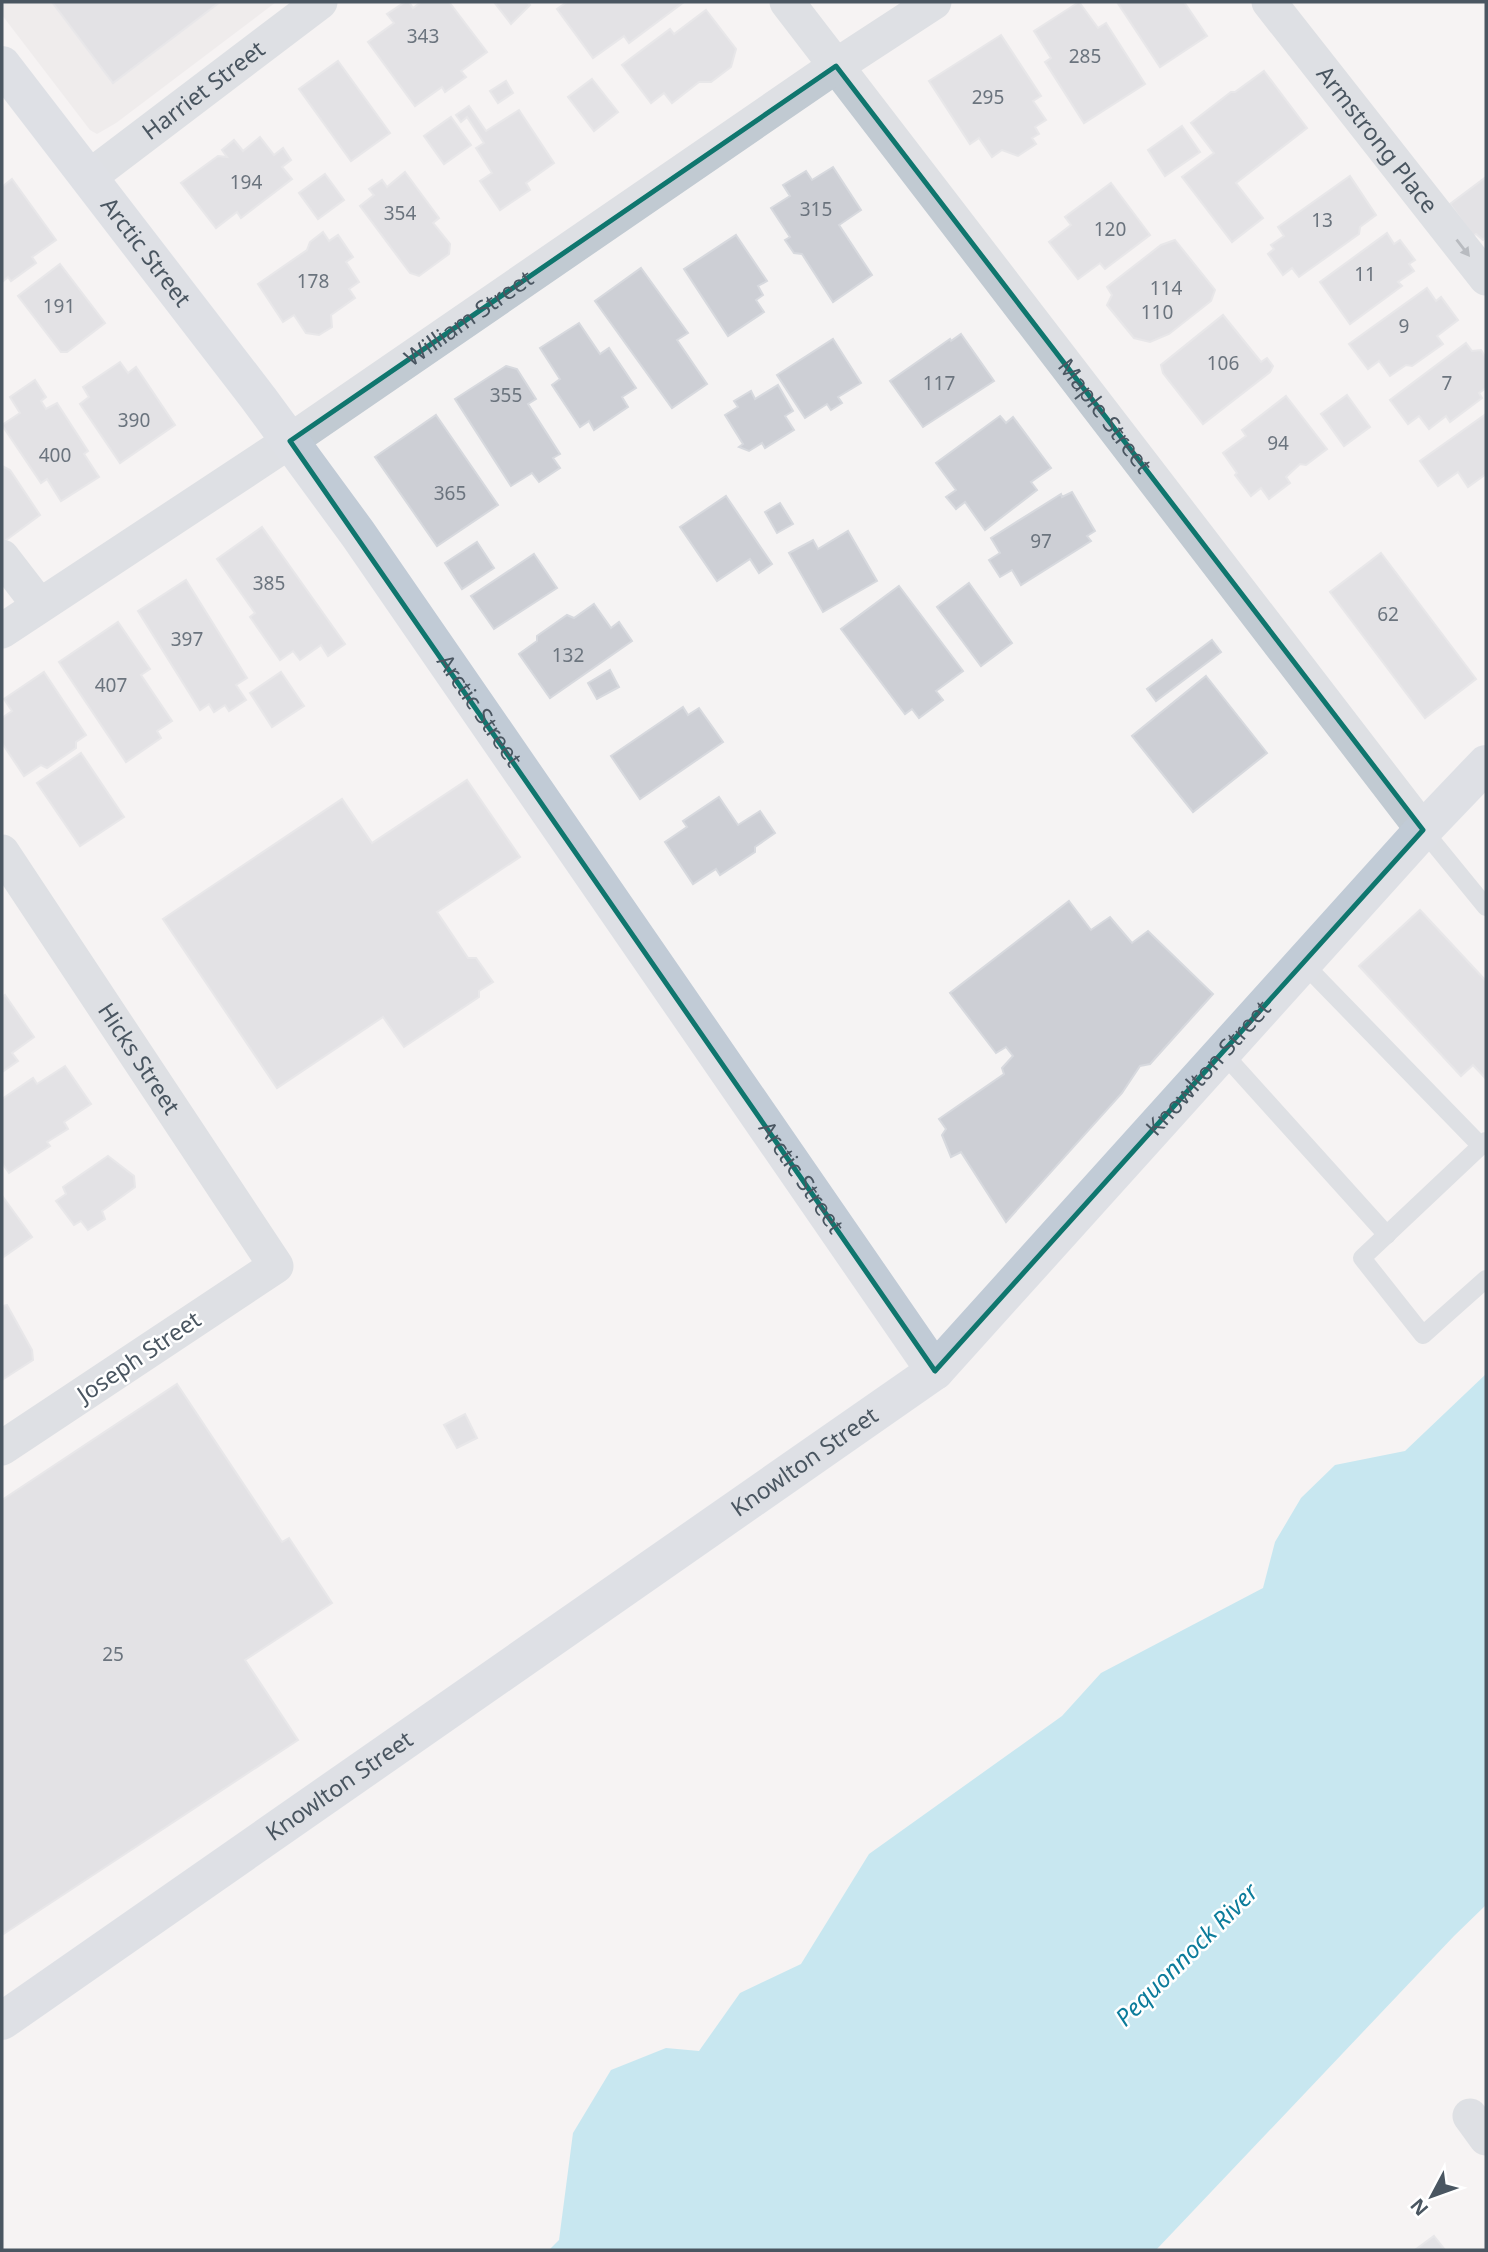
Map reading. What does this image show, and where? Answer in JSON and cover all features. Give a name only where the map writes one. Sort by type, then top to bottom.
[{"type":"main road","name":"Arctic Street","points":[[2,65],[290,441],[374,557],[935,1371]]},
{"type":"main road","name":"Knowlton Street","points":[[2,2020],[935,1371],[1423,830],[1486,764]]},
{"type":"street","name":"Harriet Street","points":[[88,178],[320,2]]},
{"type":"street","name":"Maple Street","points":[[787,2],[1423,830]]},
{"type":"street","name":"William Street","points":[[2,631],[290,441],[836,66],[934,2]]},
{"type":"street","name":"Armstrong Place","points":[[1269,2],[1486,278]]},
{"type":"street","points":[[2,558],[39,605]]},
{"type":"street","name":"Hicks Street","points":[[2,852],[276,1266]]},
{"type":"street","name":"Joseph Street","points":[[2,1448],[276,1266]]},
{"type":"lane","points":[[1423,830],[1486,907]]},
{"type":"lane","points":[[1303,963],[1483,1144],[1362,1258],[1423,1335],[1486,1279]]},
{"type":"lane","points":[[1222,1052],[1387,1235]]},
{"type":"highlighted area","points":[[836,66],[1423,830],[935,1371],[290,441]]},
{"type":"shaded area","points":[[2,2],[276,2],[116,123],[97,134],[90,130],[2,15]]},
{"type":"water","name":"Pequonnock River","points":[[1486,1374],[1486,1905],[1156,2250],[549,2250],[559,2240],[573,2133],[611,2070],[666,2048],[699,2051],[740,1993],[801,1964],[869,1854],[1062,1716],[1101,1673],[1263,1588],[1275,1542],[1301,1498],[1335,1465],[1405,1451]]},
{"type":"building","points":[[52,2],[220,2],[113,83]]},
{"type":"building","points":[[409,2],[413,8],[421,2],[449,2],[487,52],[461,71],[466,77],[445,92],[442,87],[415,106],[368,42],[394,23],[387,14]]},
{"type":"building","points":[[494,2],[527,2],[530,5],[511,24]]},
{"type":"building","points":[[567,2],[684,2],[629,43],[624,36],[593,58],[557,9]]},
{"type":"building","points":[[1079,2],[1098,28],[1106,23],[1145,84],[1084,123],[1045,62],[1051,58],[1034,31]]},
{"type":"building","points":[[1117,2],[1184,2],[1207,36],[1160,67]]},
{"type":"building","points":[[706,10],[736,49],[731,67],[711,82],[699,82],[672,103],[664,93],[651,103],[622,65],[670,29],[674,34]]},
{"type":"building","points":[[1001,35],[1041,96],[1033,101],[1046,120],[1035,127],[1039,134],[1032,138],[1036,144],[1018,156],[1002,150],[992,157],[979,138],[970,144],[929,81]]},
{"type":"building","points":[[338,61],[390,133],[351,161],[299,89]]},
{"type":"building","points":[[1264,71],[1307,128],[1236,183],[1263,218],[1232,242],[1182,177],[1214,153],[1191,123]]},
{"type":"building","points":[[592,79],[618,112],[594,131],[568,97]]},
{"type":"building","points":[[506,81],[513,93],[498,103],[490,91]]},
{"type":"building","points":[[469,106],[486,131],[519,110],[554,163],[526,183],[530,190],[500,210],[480,181],[492,173],[476,148],[484,143],[467,117],[461,122],[456,115]]},
{"type":"building","points":[[451,117],[471,145],[444,164],[424,136]]},
{"type":"building","points":[[1182,126],[1200,152],[1165,176],[1148,150]]},
{"type":"building","points":[[260,137],[274,155],[283,148],[291,160],[282,167],[292,179],[241,218],[237,212],[216,228],[181,183],[218,156],[227,157],[222,150],[234,140],[243,151]]},
{"type":"building","points":[[833,167],[861,210],[839,225],[872,275],[833,302],[802,254],[794,253],[785,240],[790,237],[771,208],[790,196],[783,185],[806,171],[812,180]]},
{"type":"building","points":[[405,172],[439,218],[433,223],[450,244],[449,254],[419,276],[410,273],[360,206],[374,195],[369,189],[382,180],[387,187]]},
{"type":"building","points":[[325,174],[344,200],[318,219],[299,193]]},
{"type":"building","points":[[1350,176],[1376,215],[1360,227],[1359,234],[1299,277],[1292,268],[1283,275],[1268,254],[1274,249],[1271,245],[1284,236],[1278,227]]},
{"type":"building","points":[[1486,177],[1486,237],[1483,240],[1476,234],[1473,236],[1450,204]]},
{"type":"building","points":[[12,179],[56,240],[32,257],[36,263],[11,281],[8,277],[2,282],[2,187]]},
{"type":"building","points":[[1111,183],[1150,235],[1105,269],[1100,263],[1078,279],[1049,242],[1071,225],[1065,217]]},
{"type":"building","points":[[323,232],[329,241],[338,235],[353,257],[346,262],[359,282],[349,289],[355,298],[331,315],[332,327],[319,335],[306,333],[294,315],[283,322],[258,284],[307,250],[310,242]]},
{"type":"building","points":[[1387,233],[1394,244],[1400,240],[1415,260],[1409,264],[1414,271],[1398,282],[1402,286],[1350,324],[1320,282]]},
{"type":"building","points":[[736,235],[767,281],[758,286],[763,295],[756,300],[764,312],[728,336],[684,269]]},
{"type":"building","points":[[1175,240],[1215,290],[1211,301],[1169,334],[1150,342],[1134,338],[1107,305],[1112,295],[1107,287],[1161,245]]},
{"type":"building","points":[[60,264],[105,323],[67,352],[61,352],[18,296]]},
{"type":"building","points":[[641,268],[688,333],[677,340],[707,384],[672,408],[595,301]]},
{"type":"building","points":[[1427,288],[1436,301],[1441,297],[1458,320],[1437,336],[1443,344],[1412,366],[1406,365],[1390,376],[1379,361],[1368,369],[1349,344]]},
{"type":"building","points":[[1223,315],[1261,362],[1267,358],[1273,366],[1270,372],[1203,424],[1163,373],[1161,365]]},
{"type":"building","points":[[579,323],[600,354],[609,348],[636,388],[622,397],[628,407],[594,430],[589,421],[580,427],[552,385],[560,379],[540,348]]},
{"type":"building","points":[[961,334],[994,381],[923,427],[890,381]]},
{"type":"building","points":[[833,339],[861,383],[838,397],[842,403],[831,410],[827,404],[805,418],[777,375]]},
{"type":"building","points":[[1466,343],[1472,351],[1481,350],[1486,358],[1486,388],[1479,393],[1482,398],[1450,422],[1446,416],[1429,429],[1419,416],[1408,424],[1390,400]]},
{"type":"building","points":[[120,362],[128,373],[136,367],[175,425],[120,463],[80,404],[89,397],[83,387]]},
{"type":"building","points":[[506,366],[517,369],[536,399],[528,404],[560,454],[553,458],[560,468],[539,482],[532,473],[511,486],[455,399]]},
{"type":"building","points":[[35,380],[46,397],[41,401],[46,409],[57,403],[88,451],[84,454],[99,477],[61,501],[47,479],[41,483],[2,425],[20,413],[10,397]]},
{"type":"building","points":[[778,385],[793,411],[785,416],[794,430],[765,448],[762,443],[749,451],[739,447],[743,444],[725,415],[738,407],[734,401],[751,391],[755,399]]},
{"type":"building","points":[[1347,395],[1370,427],[1344,446],[1321,414]]},
{"type":"building","points":[[1286,396],[1327,449],[1306,465],[1300,464],[1286,477],[1290,483],[1269,499],[1261,488],[1251,496],[1223,453],[1246,436],[1242,430]]},
{"type":"building","points":[[1486,414],[1486,474],[1468,487],[1458,472],[1438,486],[1420,461]]},
{"type":"building","points":[[436,415],[498,505],[437,546],[375,457]]},
{"type":"building","points":[[1000,416],[1006,423],[1013,417],[1051,468],[1031,482],[1037,490],[985,530],[965,502],[956,509],[946,497],[956,490],[936,463]]},
{"type":"building","points":[[2,466],[10,470],[40,515],[2,543]]},
{"type":"building","points":[[1072,492],[1095,531],[1087,536],[1091,541],[1021,585],[1012,570],[1000,577],[989,560],[1000,553],[991,538],[1061,494],[1062,497]]},
{"type":"building","points":[[726,496],[772,564],[759,573],[750,559],[717,581],[680,527]]},
{"type":"building","points":[[780,503],[793,524],[777,533],[765,512]]},
{"type":"building","points":[[262,527],[345,644],[328,656],[321,645],[300,660],[293,651],[280,660],[250,617],[255,613],[217,559]]},
{"type":"building","points":[[848,531],[877,581],[823,612],[789,553],[813,540],[818,549]]},
{"type":"building","points":[[477,542],[494,568],[462,589],[445,563]]},
{"type":"building","points":[[1381,553],[1476,679],[1425,718],[1330,592]]},
{"type":"building","points":[[534,554],[557,588],[494,629],[471,596]]},
{"type":"building","points":[[186,580],[247,678],[236,685],[246,700],[229,711],[225,705],[214,712],[209,704],[200,710],[138,611]]},
{"type":"building","points":[[969,583],[1012,643],[981,666],[937,607]]},
{"type":"building","points":[[899,586],[963,671],[936,691],[943,700],[919,718],[912,709],[905,714],[841,629]]},
{"type":"building","points":[[594,604],[611,628],[619,622],[632,641],[550,698],[519,654],[537,641],[537,636],[567,615],[574,618]]},
{"type":"building","points":[[118,622],[150,669],[141,675],[172,721],[157,731],[161,738],[126,762],[59,662]]},
{"type":"building","points":[[1212,640],[1221,652],[1156,701],[1147,689]]},
{"type":"building","points":[[610,670],[619,687],[597,699],[588,683]]},
{"type":"building","points":[[44,672],[86,735],[76,742],[76,748],[47,768],[41,765],[24,776],[2,743],[2,718],[12,711],[4,699]]},
{"type":"building","points":[[281,672],[304,706],[272,727],[250,693]]},
{"type":"building","points":[[1206,676],[1267,753],[1193,812],[1132,736]]},
{"type":"building","points":[[683,707],[688,715],[699,708],[723,742],[640,799],[611,756]]},
{"type":"building","points":[[81,753],[124,817],[80,846],[37,783]]},
{"type":"building","points":[[467,780],[520,857],[437,912],[468,958],[476,958],[493,982],[479,991],[479,997],[404,1047],[383,1017],[277,1088],[163,919],[342,799],[372,843]]},
{"type":"building","points":[[719,797],[738,825],[760,811],[775,833],[755,847],[755,852],[720,875],[716,869],[693,884],[665,842],[687,827],[683,821]]},
{"type":"building","points":[[1069,901],[1091,930],[1110,917],[1132,943],[1148,931],[1213,994],[1150,1064],[1140,1066],[1122,1093],[1006,1222],[961,1152],[951,1157],[942,1135],[946,1129],[939,1119],[1004,1074],[1002,1068],[1013,1056],[1006,1047],[996,1053],[950,993]]},
{"type":"building","points":[[1420,910],[1486,981],[1486,1079],[1473,1065],[1461,1076],[1359,966]]},
{"type":"building","points":[[5,995],[34,1037],[12,1053],[18,1061],[2,1072],[2,997]]},
{"type":"building","points":[[65,1066],[91,1104],[64,1122],[68,1129],[47,1142],[50,1146],[9,1173],[2,1163],[2,1099],[33,1078],[37,1084]]},
{"type":"building","points":[[108,1156],[134,1176],[135,1187],[102,1211],[105,1219],[88,1230],[81,1221],[74,1225],[56,1201],[66,1194],[63,1187]]},
{"type":"building","points":[[2,1198],[32,1237],[2,1258]]},
{"type":"building","points":[[7,1305],[32,1350],[33,1360],[2,1380],[2,1306]]},
{"type":"building","points":[[177,1384],[282,1542],[289,1538],[332,1603],[245,1660],[298,1740],[2,1935],[2,1500]]},
{"type":"building","points":[[465,1414],[477,1438],[457,1448],[444,1425]]},
{"type":"building","points":[[1434,2236],[1445,2250],[1415,2250]]}]
